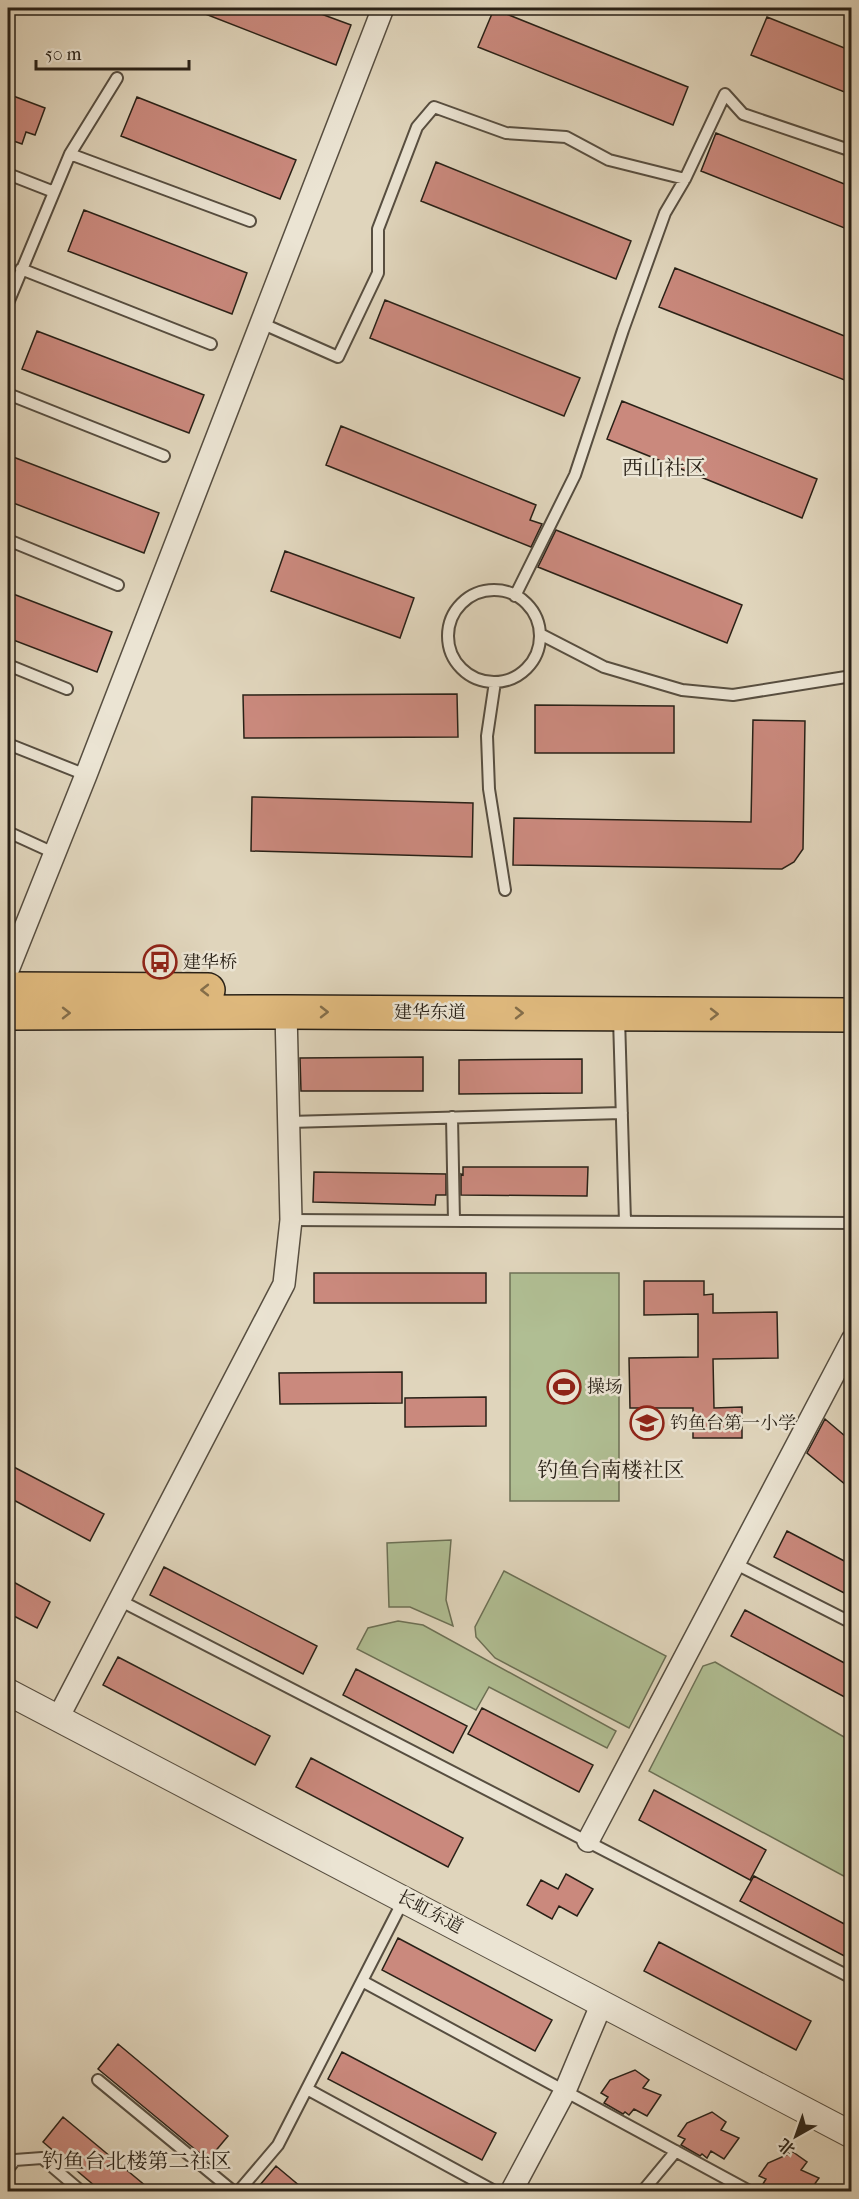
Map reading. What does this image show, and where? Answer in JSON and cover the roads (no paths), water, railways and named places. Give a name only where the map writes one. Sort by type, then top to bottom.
[{"type":"main road","name":"建华东道","points":[[8,989],[852,993]]},
{"type":"main road","name":"建华东道","points":[[8,1013],[852,1015]]},
{"type":"street","points":[[8,970],[86,776],[383,8]]},
{"type":"street","points":[[58,1718],[275,1303],[285,1276],[291,1220],[286,1012]]},
{"type":"street","points":[[588,1841],[849,1349]]},
{"type":"street","name":"长虹东道","points":[[8,1692],[852,2135]]},
{"type":"street","points":[[511,2192],[565,2091],[602,2003]]},
{"type":"lane","points":[[8,303],[10,288],[21,269],[70,154],[117,78]]},
{"type":"lane","points":[[515,596],[575,475],[665,213],[685,180],[726,94],[743,114],[852,151]]},
{"type":"lane","points":[[261,323],[338,357],[378,273],[378,229],[417,127],[434,107],[506,133],[566,137],[609,160],[685,180]]},
{"type":"lane","points":[[70,154],[250,221]]},
{"type":"lane","points":[[8,174],[54,192]]},
{"type":"lane","points":[[21,269],[211,344]]},
{"type":"lane","points":[[8,394],[164,456]]},
{"type":"lane","points":[[8,540],[118,585]]},
{"type":"lane","points":[[494,591],[515,596],[528,605],[537,619],[540,634],[538,649],[532,662],[522,672],[509,679],[495,682],[480,680],[467,673],[456,662],[449,648],[448,633],[451,618],[460,605],[471,596],[494,591]]},
{"type":"lane","points":[[540,634],[604,667],[682,690],[734,695],[852,676]]},
{"type":"lane","points":[[8,665],[67,689]]},
{"type":"lane","points":[[495,682],[487,736],[489,789],[505,890]]},
{"type":"lane","points":[[8,744],[86,776]]},
{"type":"lane","points":[[8,832],[54,853]]},
{"type":"lane","points":[[619,1013],[625,1222]]},
{"type":"lane","points":[[289,1122],[622,1113]]},
{"type":"lane","points":[[452,1118],[453,1221]]},
{"type":"lane","points":[[291,1220],[852,1223]]},
{"type":"lane","points":[[734,1563],[852,1623]]},
{"type":"lane","points":[[119,1600],[852,1978]]},
{"type":"lane","points":[[98,2080],[236,2192],[278,2145],[404,1899]]},
{"type":"lane","points":[[362,1981],[751,2192]]},
{"type":"lane","points":[[307,2090],[496,2192]]},
{"type":"lane","points":[[642,2192],[676,2151]]},
{"type":"lane","points":[[10,2162],[42,2158],[82,2192]]},
{"type":"place","name":"建华桥","points":[[160,962]]},
{"type":"place","name":"操场","points":[[564,1387]]},
{"type":"place","name":"钓鱼台第一小学","points":[[647,1423]]},
{"type":"district","name":"西山社区","points":[[664,468]]},
{"type":"district","name":"钓鱼台南楼社区","points":[[611,1470]]},
{"type":"district","name":"钓鱼台北楼第二社区","points":[[137,2161]]}]
